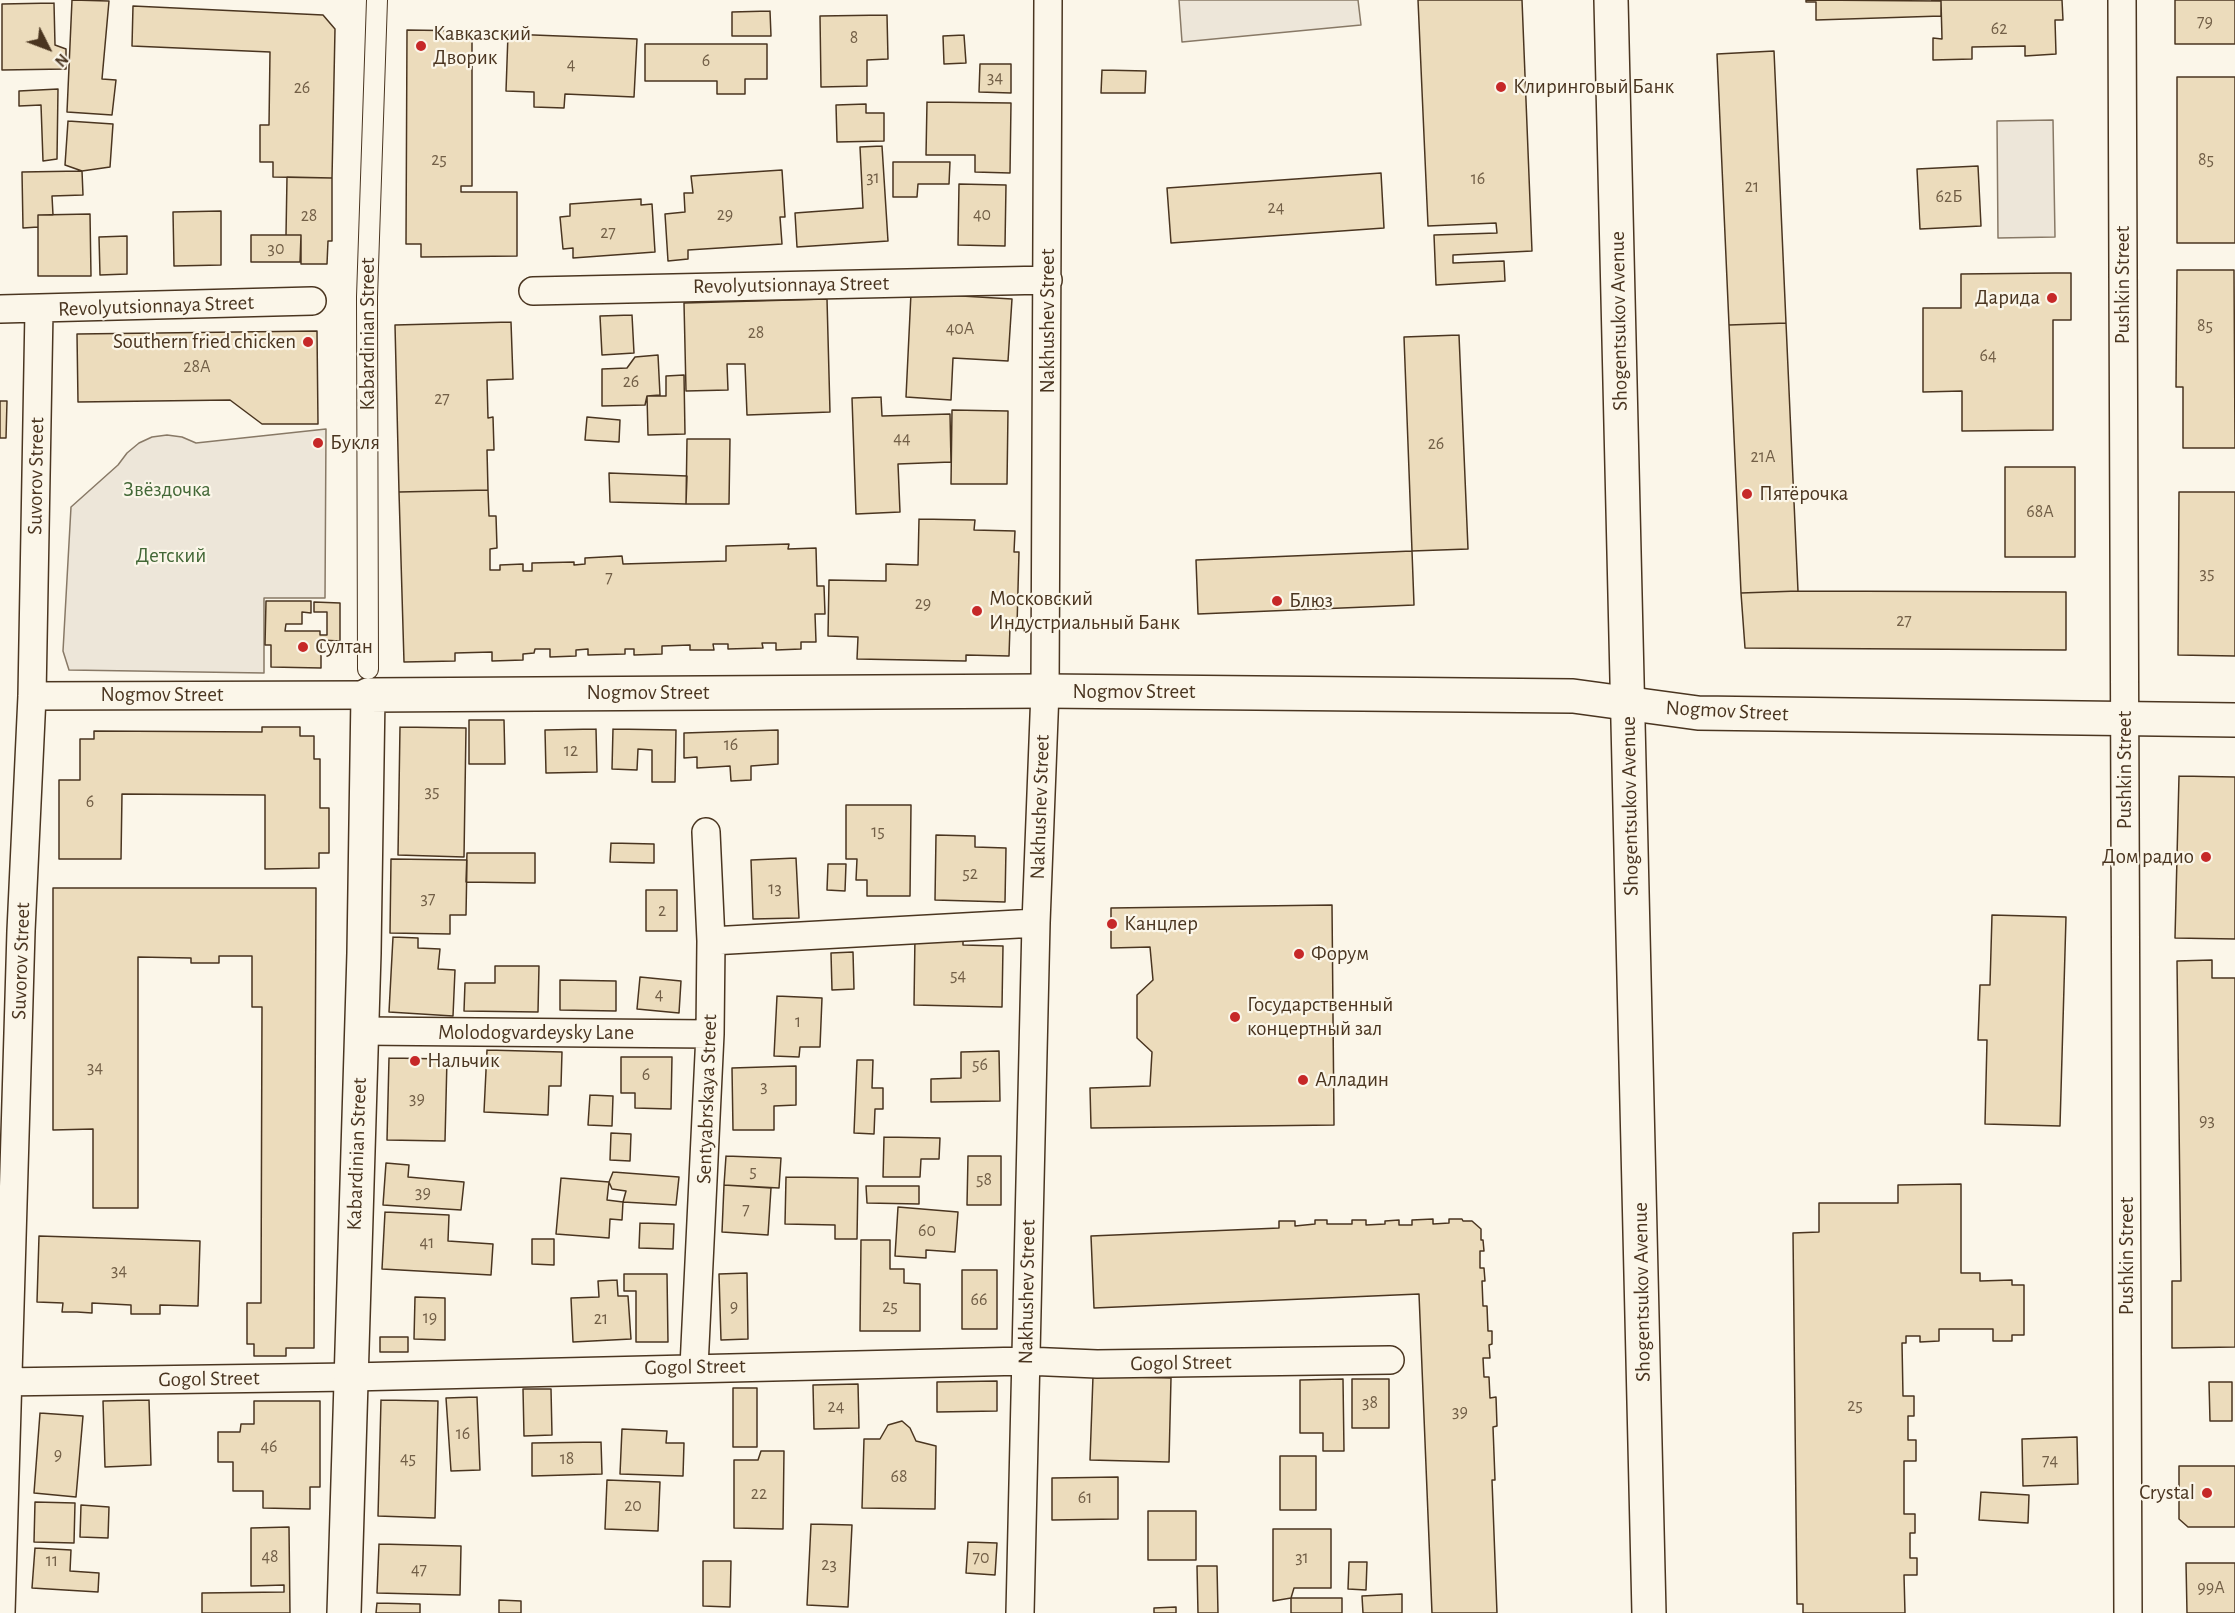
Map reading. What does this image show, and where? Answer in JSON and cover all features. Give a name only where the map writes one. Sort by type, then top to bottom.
[{"type":"street","name":"Kabardinian Street","points":[[344,1613],[361,1031],[368,682],[367,297],[377,0]]},
{"type":"street","name":"Nakhushev Street","points":[[1020,1613],[1036,923],[1045,692],[1048,0]]},
{"type":"street","name":"Shogentsukov Avenue","points":[[1611,0],[1649,1613]]},
{"type":"street","name":"Pushkin Street","points":[[2122,0],[2128,1613]]},
{"type":"street","name":"Revolyutsionnaya Street","points":[[533,291],[1048,280]]},
{"type":"street","name":"Revolyutsionnaya Street","points":[[0,309],[312,301]]},
{"type":"street","name":"Suvorov Street","points":[[1,1613],[10,930],[32,696],[39,309]]},
{"type":"street","name":"Nogmov Street","points":[[32,696],[368,682],[1045,692],[1573,696],[1698,713],[2235,720]]},
{"type":"street","name":"Sentyabrskaya Street","points":[[694,1367],[710,1034],[711,941],[706,832]]},
{"type":"street","points":[[711,941],[1036,923]]},
{"type":"street","name":"Molodogvardeysky Lane","points":[[361,1031],[710,1034]]},
{"type":"street","name":"Gogol Street","points":[[4,1382],[351,1377],[1025,1360],[1096,1364],[1390,1360]]},
{"type":"green space","points":[[1179,0],[1358,0],[1361,25],[1182,42]]},
{"type":"green space","points":[[2053,120],[2055,237],[1998,238],[1997,121]]},
{"type":"green space","name":"Детский","points":[[326,429],[325,598],[264,598],[264,673],[69,670],[63,651],[71,507],[118,465],[127,453],[139,443],[152,437],[167,435],[182,437],[196,443]]},
{"type":"building","points":[[72,0],[109,1],[102,79],[116,80],[112,115],[67,112]]},
{"type":"building","points":[[1418,0],[1522,0],[1532,251],[1453,255],[1453,263],[1504,261],[1505,281],[1436,285],[1434,235],[1497,233],[1496,223],[1428,226]]},
{"type":"building","points":[[1806,0],[1941,1],[1941,16],[1816,20],[1816,2],[1806,2]]},
{"type":"building","points":[[1932,0],[2062,0],[2063,20],[2055,20],[2056,54],[2025,56],[2025,46],[1972,47],[1972,59],[1933,60],[1933,38],[1942,39],[1941,1]]},
{"type":"building","points":[[2175,0],[2235,0],[2235,44],[2175,44]]},
{"type":"building","points":[[54,3],[55,45],[66,49],[66,69],[2,70],[2,4]]},
{"type":"building","points":[[133,6],[323,15],[335,29],[332,178],[273,177],[273,162],[260,162],[260,125],[269,125],[270,52],[132,46]]},
{"type":"building","points":[[770,11],[771,36],[732,36],[732,12]]},
{"type":"building","points":[[887,15],[888,59],[867,60],[867,86],[821,87],[820,16]]},
{"type":"building","points":[[407,30],[472,31],[472,186],[461,186],[461,192],[517,192],[517,256],[421,257],[421,244],[406,244]]},
{"type":"building","points":[[508,34],[637,39],[634,97],[565,94],[564,108],[534,107],[534,92],[506,91]]},
{"type":"building","points":[[964,35],[966,63],[944,64],[943,36]]},
{"type":"building","points":[[645,44],[767,44],[767,79],[745,79],[745,94],[717,94],[717,81],[645,81]]},
{"type":"building","points":[[1774,51],[1786,323],[1729,325],[1717,54]]},
{"type":"building","points":[[980,64],[1011,64],[1011,93],[979,92]]},
{"type":"building","points":[[1102,70],[1146,71],[1145,93],[1101,93]]},
{"type":"building","points":[[2177,77],[2235,77],[2235,243],[2177,243]]},
{"type":"building","points":[[58,89],[57,159],[43,161],[41,105],[19,106],[19,91]]},
{"type":"building","points":[[927,102],[1011,103],[1010,173],[975,172],[975,155],[926,155]]},
{"type":"building","points":[[866,104],[866,113],[884,113],[884,141],[837,142],[836,105]]},
{"type":"building","points":[[68,121],[113,124],[110,167],[82,171],[65,165]]},
{"type":"building","points":[[882,146],[888,241],[797,247],[795,213],[863,208],[860,147]]},
{"type":"building","points":[[893,162],[950,162],[949,184],[918,184],[917,197],[893,197]]},
{"type":"building","points":[[1978,166],[1981,226],[1920,229],[1917,169]]},
{"type":"building","points":[[782,170],[785,217],[780,217],[782,244],[688,250],[688,259],[668,261],[665,214],[685,212],[684,193],[693,193],[691,176]]},
{"type":"building","points":[[82,171],[83,195],[52,196],[53,215],[38,215],[38,227],[23,228],[22,172]]},
{"type":"building","points":[[1381,173],[1384,228],[1171,243],[1167,188]]},
{"type":"building","points":[[287,177],[332,178],[332,241],[328,241],[327,264],[301,264],[301,235],[286,235]]},
{"type":"building","points":[[959,184],[1006,185],[1005,246],[958,245]]},
{"type":"building","points":[[641,199],[641,205],[652,204],[655,252],[573,258],[573,248],[563,249],[560,217],[570,216],[570,204]]},
{"type":"building","points":[[221,211],[221,265],[174,266],[173,212]]},
{"type":"building","points":[[90,214],[91,276],[38,276],[38,215]]},
{"type":"building","points":[[251,235],[301,235],[300,262],[251,262]]},
{"type":"building","points":[[127,236],[127,274],[100,275],[99,237]]},
{"type":"building","points":[[2177,270],[2234,270],[2235,448],[2183,448],[2183,387],[2176,387]]},
{"type":"building","points":[[2071,273],[2071,320],[2053,320],[2053,430],[1962,431],[1962,391],[1923,392],[1923,308],[1961,308],[1961,274]]},
{"type":"building","points":[[911,293],[1012,299],[1008,361],[953,358],[951,400],[906,397]]},
{"type":"building","points":[[827,299],[830,412],[747,415],[745,364],[727,364],[728,390],[686,391],[684,303]]},
{"type":"building","points":[[632,315],[634,353],[602,355],[600,316]]},
{"type":"building","points":[[511,322],[513,379],[487,380],[488,418],[493,417],[494,450],[487,450],[488,490],[399,492],[395,325]]},
{"type":"building","points":[[1786,323],[1798,591],[1741,593],[1729,325]]},
{"type":"building","points":[[317,331],[318,424],[262,424],[230,400],[78,402],[77,334]]},
{"type":"building","points":[[1459,335],[1468,549],[1412,551],[1404,337]]},
{"type":"building","points":[[658,355],[660,395],[647,396],[645,405],[602,406],[602,369],[627,368],[635,357]]},
{"type":"building","points":[[684,375],[685,434],[648,435],[647,396],[666,396],[666,376]]},
{"type":"building","points":[[881,397],[882,416],[950,414],[951,462],[898,464],[900,512],[856,514],[852,398]]},
{"type":"building","points":[[0,401],[7,401],[6,438],[0,438]]},
{"type":"building","points":[[952,410],[1008,411],[1007,484],[951,484]]},
{"type":"building","points":[[587,417],[620,420],[619,442],[585,440]]},
{"type":"building","points":[[687,439],[730,439],[729,504],[686,504]]},
{"type":"building","points":[[2005,467],[2075,467],[2075,557],[2005,557]]},
{"type":"building","points":[[609,473],[687,476],[686,504],[610,502]]},
{"type":"building","points":[[488,490],[489,516],[496,516],[497,548],[490,549],[490,570],[500,570],[500,565],[523,564],[523,571],[532,571],[532,563],[574,562],[574,565],[585,564],[585,558],[622,556],[623,564],[726,561],[726,546],[789,544],[788,549],[816,548],[817,586],[824,586],[825,614],[815,614],[816,642],[801,642],[801,649],[776,650],[776,643],[762,643],[763,648],[728,649],[728,644],[713,644],[714,650],[690,650],[690,645],[662,646],[662,654],[634,655],[634,649],[625,649],[625,654],[588,655],[588,649],[576,650],[576,656],[550,657],[550,649],[535,649],[534,653],[523,654],[523,660],[492,661],[492,652],[455,653],[455,661],[404,662],[399,492]]},
{"type":"building","points":[[2179,492],[2235,492],[2235,656],[2178,655]]},
{"type":"building","points":[[919,519],[975,520],[974,530],[1015,531],[1014,552],[1019,552],[1017,626],[1010,626],[1009,656],[966,655],[966,661],[857,659],[858,637],[828,636],[829,580],[886,581],[886,564],[918,565]]},
{"type":"building","points":[[1412,551],[1414,605],[1198,614],[1196,560]]},
{"type":"building","points":[[1798,591],[2066,592],[2066,650],[1745,648],[1741,593]]},
{"type":"building","points":[[266,601],[311,601],[311,613],[302,612],[302,624],[286,624],[285,631],[320,631],[320,635],[327,635],[327,612],[314,612],[314,602],[340,603],[340,641],[321,640],[321,668],[271,667],[271,645],[265,645]]},
{"type":"building","points":[[469,720],[504,720],[505,764],[469,764]]},
{"type":"building","points":[[262,727],[300,727],[300,736],[314,736],[314,759],[320,759],[320,808],[329,808],[329,853],[319,853],[319,868],[265,869],[265,795],[122,794],[121,859],[59,859],[59,780],[80,780],[80,739],[94,739],[94,731],[262,732]]},
{"type":"building","points":[[400,727],[466,728],[464,857],[398,855]]},
{"type":"building","points":[[596,729],[597,772],[546,773],[545,730]]},
{"type":"building","points":[[613,729],[676,730],[675,782],[652,782],[652,750],[638,749],[637,770],[612,769]]},
{"type":"building","points":[[778,730],[778,764],[751,766],[751,780],[731,781],[730,766],[697,768],[697,757],[684,758],[684,733]]},
{"type":"building","name":"Дом радио","points":[[2179,776],[2235,777],[2235,939],[2175,938]]},
{"type":"building","points":[[846,805],[911,805],[910,896],[867,896],[867,880],[856,880],[857,859],[846,859]]},
{"type":"building","points":[[936,835],[975,836],[975,847],[1006,848],[1005,902],[935,900]]},
{"type":"building","points":[[611,843],[654,844],[654,863],[610,862]]},
{"type":"building","points":[[467,853],[535,853],[535,883],[466,882]]},
{"type":"building","points":[[796,858],[799,918],[753,919],[751,860]]},
{"type":"building","points":[[391,859],[467,860],[466,915],[450,915],[450,934],[390,933]]},
{"type":"building","points":[[828,864],[846,864],[845,891],[827,890]]},
{"type":"building","points":[[53,888],[316,888],[314,1348],[286,1348],[286,1356],[254,1356],[254,1344],[247,1344],[247,1303],[261,1303],[262,1007],[252,1007],[252,956],[219,956],[219,963],[191,963],[191,958],[138,957],[138,1208],[93,1208],[93,1129],[53,1130]]},
{"type":"building","points":[[646,890],[677,890],[677,931],[646,931]]},
{"type":"building","name":"Государственный концертный зал","points":[[1332,905],[1334,1125],[1091,1128],[1090,1088],[1150,1086],[1152,1052],[1137,1038],[1137,995],[1153,980],[1150,947],[1111,948],[1111,908]]},
{"type":"building","points":[[1992,915],[2066,917],[2060,1126],[1985,1124],[1987,1040],[1978,1040],[1980,985],[1990,985]]},
{"type":"building","points":[[915,935],[963,935],[963,945],[1003,946],[1002,1007],[914,1005]]},
{"type":"building","points":[[393,937],[418,938],[418,948],[440,949],[438,969],[455,970],[453,1016],[389,1012]]},
{"type":"building","points":[[853,952],[854,989],[832,990],[831,953]]},
{"type":"building","points":[[2212,960],[2212,978],[2235,978],[2235,1347],[2172,1348],[2172,1281],[2181,1281],[2177,961]]},
{"type":"building","points":[[495,966],[539,966],[538,1012],[464,1011],[465,983],[495,983]]},
{"type":"building","points":[[640,977],[681,981],[679,1013],[637,1009]]},
{"type":"building","points":[[560,980],[616,981],[616,1011],[560,1010]]},
{"type":"building","points":[[777,996],[822,998],[820,1047],[800,1047],[799,1057],[774,1056]]},
{"type":"building","points":[[487,1050],[562,1052],[561,1086],[549,1086],[548,1115],[484,1112]]},
{"type":"building","points":[[999,1051],[1000,1101],[931,1102],[931,1079],[961,1078],[961,1052]]},
{"type":"building","points":[[621,1057],[672,1057],[671,1109],[635,1108],[635,1093],[621,1093]]},
{"type":"building","points":[[389,1058],[447,1059],[445,1141],[387,1140]]},
{"type":"building","points":[[857,1060],[873,1060],[872,1088],[883,1088],[883,1109],[875,1109],[874,1134],[854,1133]]},
{"type":"building","points":[[796,1066],[796,1105],[774,1106],[774,1130],[733,1130],[732,1068]]},
{"type":"building","points":[[590,1095],[613,1096],[612,1126],[588,1125]]},
{"type":"building","points":[[611,1133],[631,1134],[630,1161],[610,1160]]},
{"type":"building","points":[[884,1137],[940,1138],[939,1159],[921,1159],[920,1177],[883,1177]]},
{"type":"building","points":[[726,1156],[781,1158],[779,1188],[724,1185]]},
{"type":"building","points":[[968,1156],[1001,1156],[1001,1205],[967,1205]]},
{"type":"building","points":[[386,1163],[409,1165],[408,1177],[464,1182],[461,1210],[383,1205]]},
{"type":"building","points":[[613,1172],[679,1177],[676,1205],[623,1202],[626,1191],[612,1189],[609,1182]]},
{"type":"building","points":[[786,1177],[858,1178],[857,1239],[835,1239],[835,1225],[785,1224]]},
{"type":"building","points":[[561,1178],[609,1182],[607,1200],[623,1202],[622,1220],[610,1219],[609,1238],[556,1234]]},
{"type":"building","points":[[1961,1184],[1961,1273],[1980,1273],[1980,1281],[2012,1280],[2012,1285],[2024,1285],[2024,1335],[2012,1335],[2012,1341],[1993,1341],[1993,1329],[1939,1329],[1939,1341],[1920,1342],[1920,1336],[1906,1336],[1906,1343],[1902,1343],[1903,1396],[1914,1396],[1914,1416],[1908,1416],[1908,1440],[1916,1440],[1916,1461],[1904,1461],[1904,1514],[1915,1514],[1915,1533],[1910,1533],[1910,1558],[1917,1558],[1917,1575],[1904,1575],[1905,1613],[1803,1613],[1803,1604],[1797,1604],[1793,1233],[1819,1232],[1819,1203],[1898,1203],[1898,1185]]},
{"type":"building","points":[[724,1185],[771,1188],[768,1235],[722,1232]]},
{"type":"building","points":[[866,1186],[919,1186],[919,1204],[867,1203]]},
{"type":"building","points":[[898,1207],[958,1212],[955,1252],[926,1250],[926,1258],[895,1256]]},
{"type":"building","points":[[385,1212],[449,1215],[448,1241],[493,1244],[491,1275],[382,1269]]},
{"type":"building","points":[[1433,1219],[1433,1224],[1449,1223],[1449,1219],[1472,1221],[1481,1229],[1481,1240],[1483,1240],[1484,1251],[1480,1251],[1480,1268],[1484,1268],[1483,1306],[1487,1306],[1488,1331],[1492,1331],[1492,1344],[1489,1345],[1490,1358],[1483,1358],[1484,1377],[1489,1377],[1490,1398],[1496,1397],[1497,1426],[1493,1427],[1495,1480],[1492,1480],[1497,1613],[1432,1613],[1419,1294],[1094,1308],[1091,1236],[1279,1228],[1279,1221],[1295,1221],[1295,1226],[1315,1224],[1315,1220],[1327,1220],[1327,1224],[1352,1224],[1352,1220],[1366,1220],[1366,1225],[1385,1224],[1385,1221],[1399,1220],[1399,1225],[1412,1225],[1412,1220]]},
{"type":"building","points":[[640,1223],[674,1224],[673,1249],[639,1248]]},
{"type":"building","points":[[39,1236],[200,1241],[198,1306],[160,1305],[160,1314],[131,1314],[131,1305],[92,1303],[92,1313],[62,1312],[63,1303],[37,1302]]},
{"type":"building","points":[[532,1239],[554,1239],[554,1265],[532,1264]]},
{"type":"building","points":[[861,1240],[890,1240],[890,1269],[904,1269],[904,1283],[920,1284],[920,1331],[860,1331]]},
{"type":"building","points":[[962,1270],[997,1270],[997,1329],[962,1329]]},
{"type":"building","points":[[747,1273],[748,1339],[721,1340],[719,1274]]},
{"type":"building","points":[[624,1274],[667,1274],[668,1342],[636,1342],[636,1291],[624,1291]]},
{"type":"building","points":[[617,1280],[618,1296],[628,1296],[631,1339],[573,1342],[571,1298],[599,1297],[598,1281]]},
{"type":"building","points":[[415,1297],[445,1298],[445,1340],[414,1339]]},
{"type":"building","points":[[380,1337],[408,1337],[408,1352],[380,1352]]},
{"type":"building","points":[[1093,1376],[1171,1378],[1169,1462],[1090,1460]]},
{"type":"building","points":[[1343,1379],[1344,1451],[1323,1451],[1323,1433],[1300,1433],[1300,1380]]},
{"type":"building","points":[[1352,1379],[1389,1379],[1389,1428],[1352,1428]]},
{"type":"building","points":[[997,1381],[997,1411],[937,1412],[937,1382]]},
{"type":"building","points":[[2209,1382],[2232,1382],[2232,1421],[2210,1421]]},
{"type":"building","points":[[858,1384],[859,1428],[814,1429],[813,1385]]},
{"type":"building","points":[[733,1388],[757,1388],[757,1447],[733,1447]]},
{"type":"building","points":[[523,1389],[551,1389],[552,1435],[524,1436]]},
{"type":"building","points":[[477,1397],[480,1470],[451,1471],[446,1398]]},
{"type":"building","points":[[149,1400],[151,1465],[105,1467],[103,1401]]},
{"type":"building","points":[[381,1400],[438,1401],[435,1518],[378,1516]]},
{"type":"building","points":[[254,1401],[320,1401],[320,1487],[310,1487],[310,1509],[263,1508],[263,1491],[233,1491],[233,1462],[218,1462],[218,1432],[240,1432],[241,1424],[254,1424]]},
{"type":"building","points":[[40,1413],[83,1416],[76,1497],[34,1493]]},
{"type":"building","points":[[902,1421],[910,1428],[916,1441],[936,1446],[935,1509],[862,1508],[864,1439],[880,1439],[888,1425]]},
{"type":"building","points":[[622,1429],[667,1431],[666,1443],[684,1443],[683,1476],[620,1474]]},
{"type":"building","points":[[2077,1437],[2078,1484],[2023,1486],[2022,1439]]},
{"type":"building","points":[[601,1442],[602,1474],[532,1476],[532,1443]]},
{"type":"building","points":[[761,1451],[784,1451],[783,1529],[734,1528],[734,1460],[758,1460]]},
{"type":"building","points":[[1280,1456],[1316,1456],[1316,1510],[1280,1510]]},
{"type":"building","name":"Crystal","points":[[2179,1466],[2235,1466],[2235,1527],[2188,1527],[2179,1519]]},
{"type":"building","points":[[1118,1477],[1118,1519],[1052,1520],[1052,1478]]},
{"type":"building","points":[[607,1480],[660,1482],[658,1531],[605,1529]]},
{"type":"building","points":[[1981,1492],[2029,1495],[2028,1523],[1979,1520]]},
{"type":"building","points":[[35,1502],[75,1503],[74,1543],[34,1542]]},
{"type":"building","points":[[81,1505],[109,1507],[108,1538],[80,1537]]},
{"type":"building","points":[[1148,1511],[1196,1511],[1196,1560],[1148,1560]]},
{"type":"building","points":[[811,1524],[852,1525],[848,1607],[807,1605]]},
{"type":"building","points":[[289,1527],[290,1613],[202,1613],[202,1593],[284,1592],[284,1585],[251,1586],[251,1528]]},
{"type":"building","points":[[1273,1529],[1331,1529],[1331,1588],[1294,1588],[1291,1598],[1273,1601]]},
{"type":"building","points":[[968,1542],[997,1543],[995,1575],[966,1573]]},
{"type":"building","points":[[379,1544],[461,1546],[460,1595],[377,1593]]},
{"type":"building","points":[[35,1548],[71,1550],[70,1571],[99,1573],[98,1592],[32,1588]]},
{"type":"building","points":[[703,1561],[731,1561],[730,1607],[703,1606]]},
{"type":"building","points":[[1349,1562],[1367,1562],[1366,1590],[1348,1589]]},
{"type":"building","points":[[2186,1563],[2235,1563],[2235,1613],[2187,1613]]},
{"type":"building","points":[[1197,1566],[1217,1566],[1218,1613],[1198,1613]]},
{"type":"building","points":[[1402,1594],[1402,1613],[1363,1613],[1362,1596]]},
{"type":"building","points":[[1291,1598],[1342,1598],[1342,1613],[1291,1613]]},
{"type":"building","points":[[499,1600],[521,1601],[521,1613],[499,1613]]},
{"type":"building","points":[[377,1603],[420,1604],[420,1613],[376,1613]]},
{"type":"building","points":[[1176,1607],[1176,1613],[1154,1613],[1154,1608]]},
{"type":"place","name":"Кавказский Дворик","points":[[421,46]]},
{"type":"place","name":"Клиринговый Банк","points":[[1501,87]]},
{"type":"place","name":"Дарида","points":[[2052,298]]},
{"type":"place","name":"Southern fried chicken","points":[[308,342]]},
{"type":"place","name":"Букля","points":[[318,443]]},
{"type":"place","name":"Пятёрочка","points":[[1747,494]]},
{"type":"place","name":"Блюз","points":[[1277,601]]},
{"type":"place","name":"Московский Индустриальный Банк","points":[[977,611]]},
{"type":"place","name":"Султан","points":[[303,647]]},
{"type":"place","name":"Дом радио","points":[[2206,857]]},
{"type":"place","name":"Канцлер","points":[[1112,924]]},
{"type":"place","name":"Форум","points":[[1299,954]]},
{"type":"place","name":"Государственный концертный зал","points":[[1235,1017]]},
{"type":"place","name":"Нальчик","points":[[415,1061]]},
{"type":"place","name":"Алладин","points":[[1303,1080]]},
{"type":"place","name":"Crystal","points":[[2207,1493]]},
{"type":"park label","name":"Звёздочка","points":[[167,490]]}]
